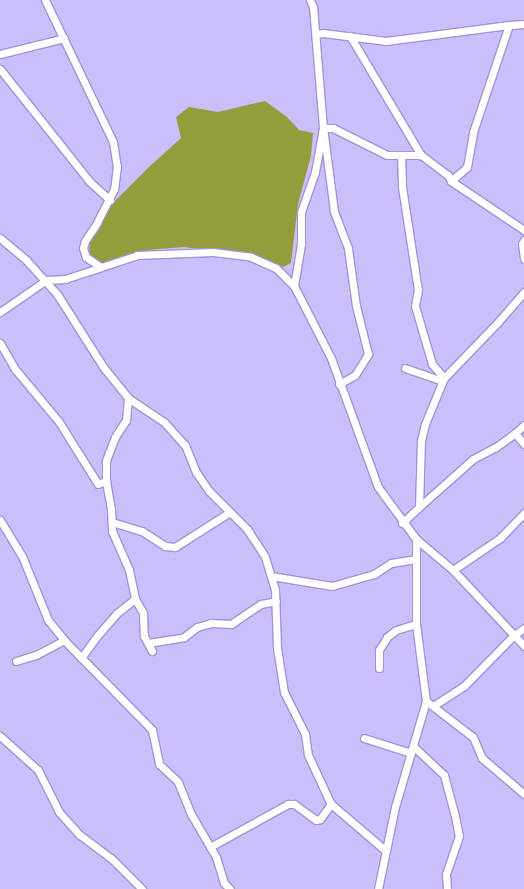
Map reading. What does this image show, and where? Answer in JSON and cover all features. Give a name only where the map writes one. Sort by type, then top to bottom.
[{"type":"street","points":[[45,0],[113,142],[117,166],[114,189],[110,200],[85,241],[83,248],[86,256],[101,267]]},
{"type":"street","points":[[310,0],[316,34],[323,128],[334,211],[348,248],[356,306],[368,354],[355,375],[339,384]]},
{"type":"street","points":[[316,34],[323,33],[386,41],[524,24]]},
{"type":"street","points":[[451,181],[467,167],[473,132],[509,25]]},
{"type":"street","points":[[350,36],[421,155],[448,175],[451,181],[524,230]]},
{"type":"street","points":[[0,54],[64,38]]},
{"type":"street","points":[[0,69],[90,182],[110,200]]},
{"type":"street","points":[[323,128],[333,128],[387,155],[421,155]]},
{"type":"street","points":[[294,286],[301,244],[301,212],[315,172],[323,128]]},
{"type":"street","points":[[401,155],[402,187],[418,290],[415,306],[432,364],[443,379]]},
{"type":"street","points":[[0,238],[46,280],[104,368],[128,398],[164,422],[185,445],[196,472],[209,490],[248,529],[264,557],[271,576],[276,601],[277,648],[284,692],[305,734],[308,755],[331,804],[386,851]]},
{"type":"street","points":[[524,240],[524,259]]},
{"type":"street","points":[[0,312],[46,280],[65,279],[137,255],[213,252],[251,256],[276,268],[294,286],[331,358],[378,487],[402,523],[416,539],[453,570],[512,636],[524,646]]},
{"type":"street","points":[[419,507],[421,441],[425,424],[443,379],[524,292]]},
{"type":"street","points":[[0,343],[15,368],[58,422],[98,484],[106,481]]},
{"type":"street","points":[[406,368],[443,379]]},
{"type":"street","points":[[128,398],[126,420],[115,437],[106,461],[106,481],[112,531],[132,583],[135,599],[144,612],[144,636],[152,651]]},
{"type":"street","points":[[402,523],[473,459],[515,433],[524,425]]},
{"type":"street","points":[[515,433],[524,444]]},
{"type":"street","points":[[112,522],[142,531],[165,546],[175,547],[230,512]]},
{"type":"street","points":[[453,570],[500,538],[524,513]]},
{"type":"street","points":[[0,520],[22,556],[48,620],[81,658],[152,730],[159,764],[178,782],[192,814],[210,847],[224,883],[230,889]]},
{"type":"street","points":[[378,889],[395,808],[426,701],[416,624],[416,539]]},
{"type":"street","points":[[271,576],[332,586],[374,574],[391,563],[416,559]]},
{"type":"street","points":[[81,658],[117,613],[135,599]]},
{"type":"street","points":[[148,643],[184,637],[197,628],[211,623],[231,624],[262,604],[276,601]]},
{"type":"street","points":[[379,668],[379,650],[387,637],[396,630],[416,624]]},
{"type":"street","points":[[433,706],[464,686],[512,636],[524,628]]},
{"type":"street","points":[[16,662],[36,656],[64,640]]},
{"type":"street","points":[[426,701],[447,720],[473,737],[482,758],[524,794]]},
{"type":"street","points":[[0,736],[38,770],[59,812],[80,835],[111,858],[142,889]]},
{"type":"street","points":[[364,738],[412,750],[444,775],[459,836],[446,874],[447,889]]},
{"type":"street","points":[[210,847],[288,804],[294,804],[316,820],[320,819],[331,804]]},
{"type":"green space","points":[[265,101],[287,117],[299,130],[313,133],[311,156],[298,204],[291,263],[283,267],[269,261],[241,255],[184,247],[147,250],[104,263],[94,261],[89,253],[90,243],[113,203],[181,138],[176,117],[189,107],[218,112]]}]
